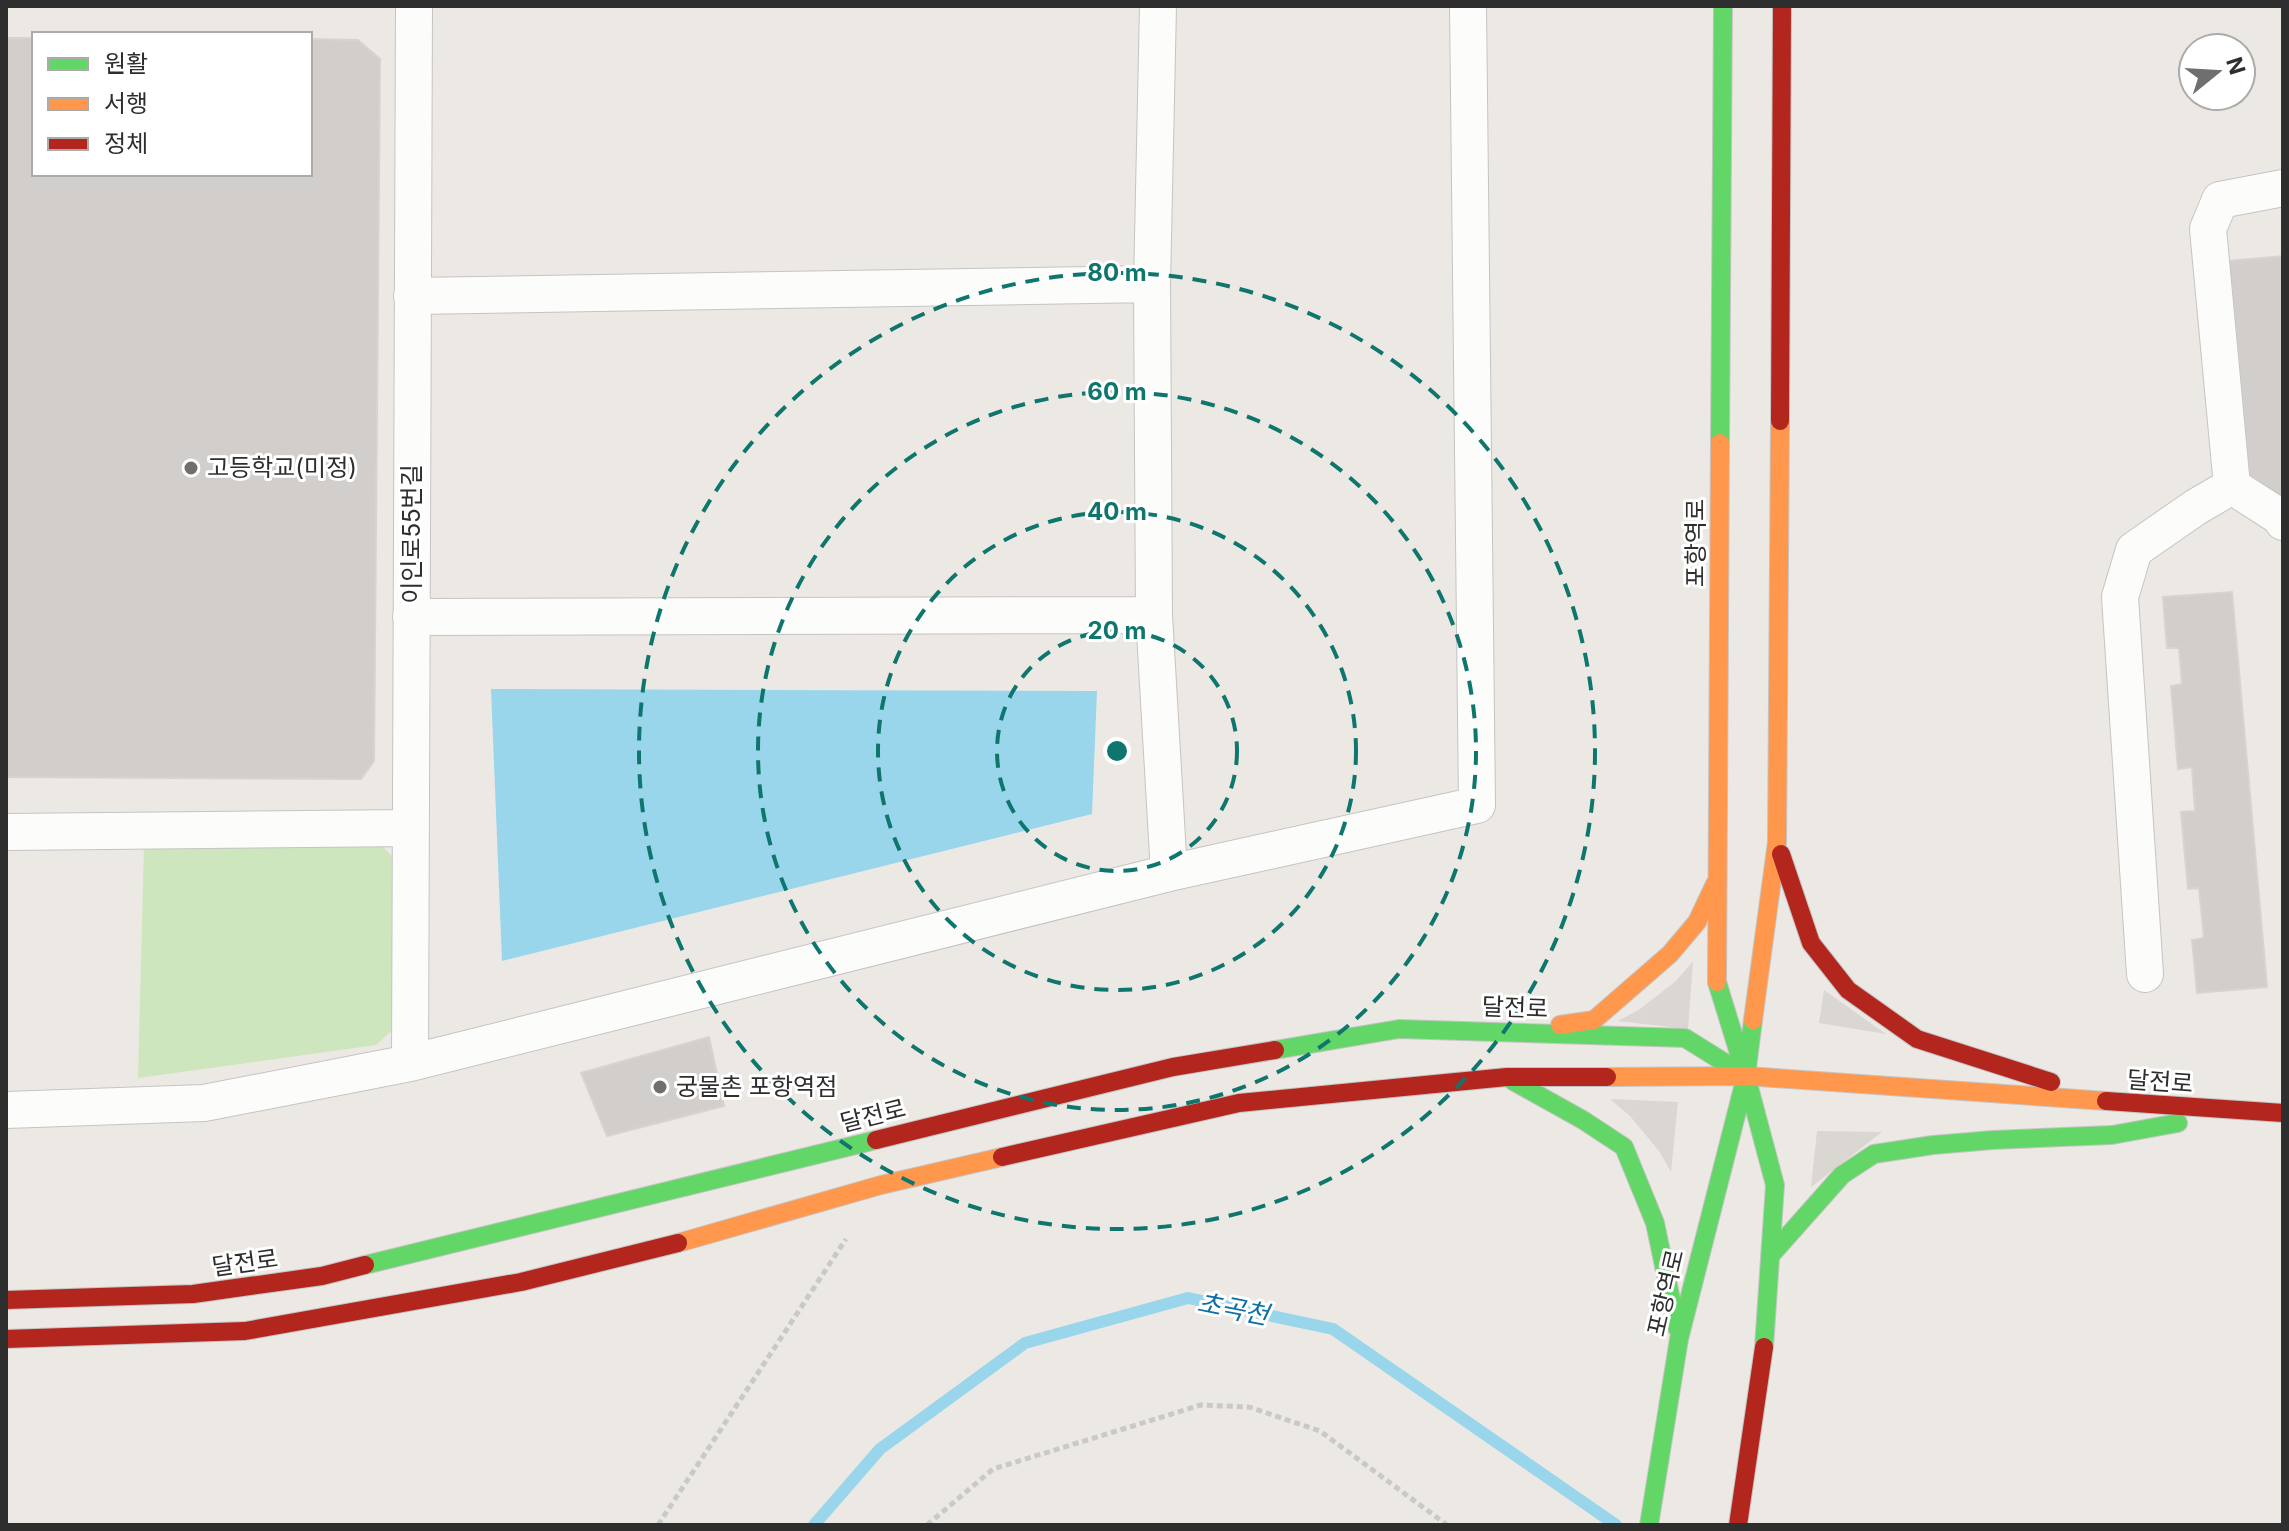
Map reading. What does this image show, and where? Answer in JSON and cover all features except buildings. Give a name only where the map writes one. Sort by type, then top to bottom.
[{"type":"street","name":"이인로55번길","points":[[410,1063],[414,6]]},
{"type":"street","points":[[1158,6],[1152,284],[1154,615],[1169,873]]},
{"type":"street","points":[[6,1110],[204,1103],[410,1063],[1169,873],[1477,805],[1468,6]]},
{"type":"street","name":"포항역로","points":[[1723,6],[1717,982],[1775,1185],[1762,1371],[1738,1525]]},
{"type":"street","name":"포항역로","points":[[1649,1525],[1679,1339],[1746,1076],[1777,842],[1782,6]]},
{"type":"street","points":[[2232,486],[2208,229],[2220,200],[2283,188]]},
{"type":"street","points":[[412,296],[1152,284]]},
{"type":"street","points":[[2232,486],[2283,522]]},
{"type":"street","points":[[2145,974],[2120,597],[2134,550],[2232,486]]},
{"type":"street","points":[[411,617],[1154,615]]},
{"type":"street","points":[[6,832],[411,828]]},
{"type":"street","points":[[1777,842],[1811,943],[1848,990],[1917,1039],[2119,1103]]},
{"type":"street","points":[[1519,1032],[1594,1020],[1670,954],[1697,922],[1718,878]]},
{"type":"street","name":"달전로","points":[[6,1300],[193,1294],[322,1276],[1173,1067],[1399,1029],[1685,1038],[1746,1076]]},
{"type":"street","name":"달전로","points":[[6,1339],[245,1331],[521,1282],[717,1233],[881,1185],[1239,1103],[1507,1077],[1746,1076],[2283,1113]]},
{"type":"street","points":[[1507,1077],[1624,1147],[1655,1223],[1679,1339]]},
{"type":"street","points":[[1770,1256],[1842,1175],[1874,1154],[1993,1140],[2112,1135],[2243,1111]]},
{"type":"path","points":[[658,1525],[847,1237]]},
{"type":"path","points":[[927,1525],[993,1469],[1201,1405],[1249,1407],[1320,1431],[1447,1525]]},
{"type":"green space","points":[[379,843],[400,864],[399,1024],[376,1045],[138,1078],[144,845]]},
{"type":"shaded area","points":[[1693,961],[1688,1029],[1618,1021],[1640,1009],[1676,981]]},
{"type":"shaded area","points":[[1824,990],[1886,1034],[1819,1023]]},
{"type":"shaded area","points":[[1610,1099],[1678,1102],[1671,1172],[1659,1151],[1630,1116]]},
{"type":"shaded area","points":[[1817,1131],[1882,1132],[1811,1187]]},
{"type":"water","points":[[491,689],[1097,691],[1092,814],[502,961]]},
{"type":"waterway","name":"초곡천","points":[[814,1525],[880,1449],[1025,1343],[1188,1298],[1333,1329],[1616,1525]]},
{"type":"traffic: fast","points":[[1720,443],[1723,6]]},
{"type":"traffic: fast","points":[[1717,982],[1775,1185],[1764,1347]]},
{"type":"traffic: fast","points":[[1649,1525],[1679,1339],[1746,1076],[1753,1020]]},
{"type":"traffic: fast","points":[[1275,1050],[1399,1029],[1685,1038],[1746,1076]]},
{"type":"traffic: fast","points":[[1513,1081],[1624,1147],[1655,1223],[1677,1328]]},
{"type":"traffic: fast","points":[[1770,1256],[1842,1175],[1874,1154],[1993,1140],[2112,1135],[2178,1123]]},
{"type":"traffic: fast","points":[[365,1265],[876,1140]]},
{"type":"traffic: slow","points":[[1753,1020],[1777,842],[1780,421]]},
{"type":"traffic: slow","points":[[1717,982],[1720,443]]},
{"type":"traffic: slow","points":[[1560,1025],[1594,1020],[1670,954],[1697,922],[1715,884]]},
{"type":"traffic: slow","points":[[1607,1077],[1746,1076],[2106,1101]]},
{"type":"traffic: slow","points":[[678,1243],[881,1185],[1002,1157]]},
{"type":"traffic: jam","points":[[1780,421],[1782,6]]},
{"type":"traffic: jam","points":[[1781,854],[1811,943],[1848,990],[1917,1039],[2051,1082]]},
{"type":"traffic: jam","points":[[876,1140],[1173,1067],[1275,1050]]},
{"type":"traffic: jam","points":[[1002,1157],[1239,1103],[1507,1077],[1607,1077]]},
{"type":"traffic: jam","points":[[2106,1101],[2283,1113]]},
{"type":"traffic: jam","points":[[6,1339],[245,1331],[521,1282],[678,1243]]},
{"type":"traffic: jam","points":[[6,1300],[193,1294],[322,1276],[365,1265]]},
{"type":"traffic: jam","points":[[1738,1525],[1764,1347]]},
{"type":"place","name":"고등학교(미정)","points":[[191,468]]},
{"type":"place","name":"궁물촌 포항역점","points":[[660,1087]]}]
